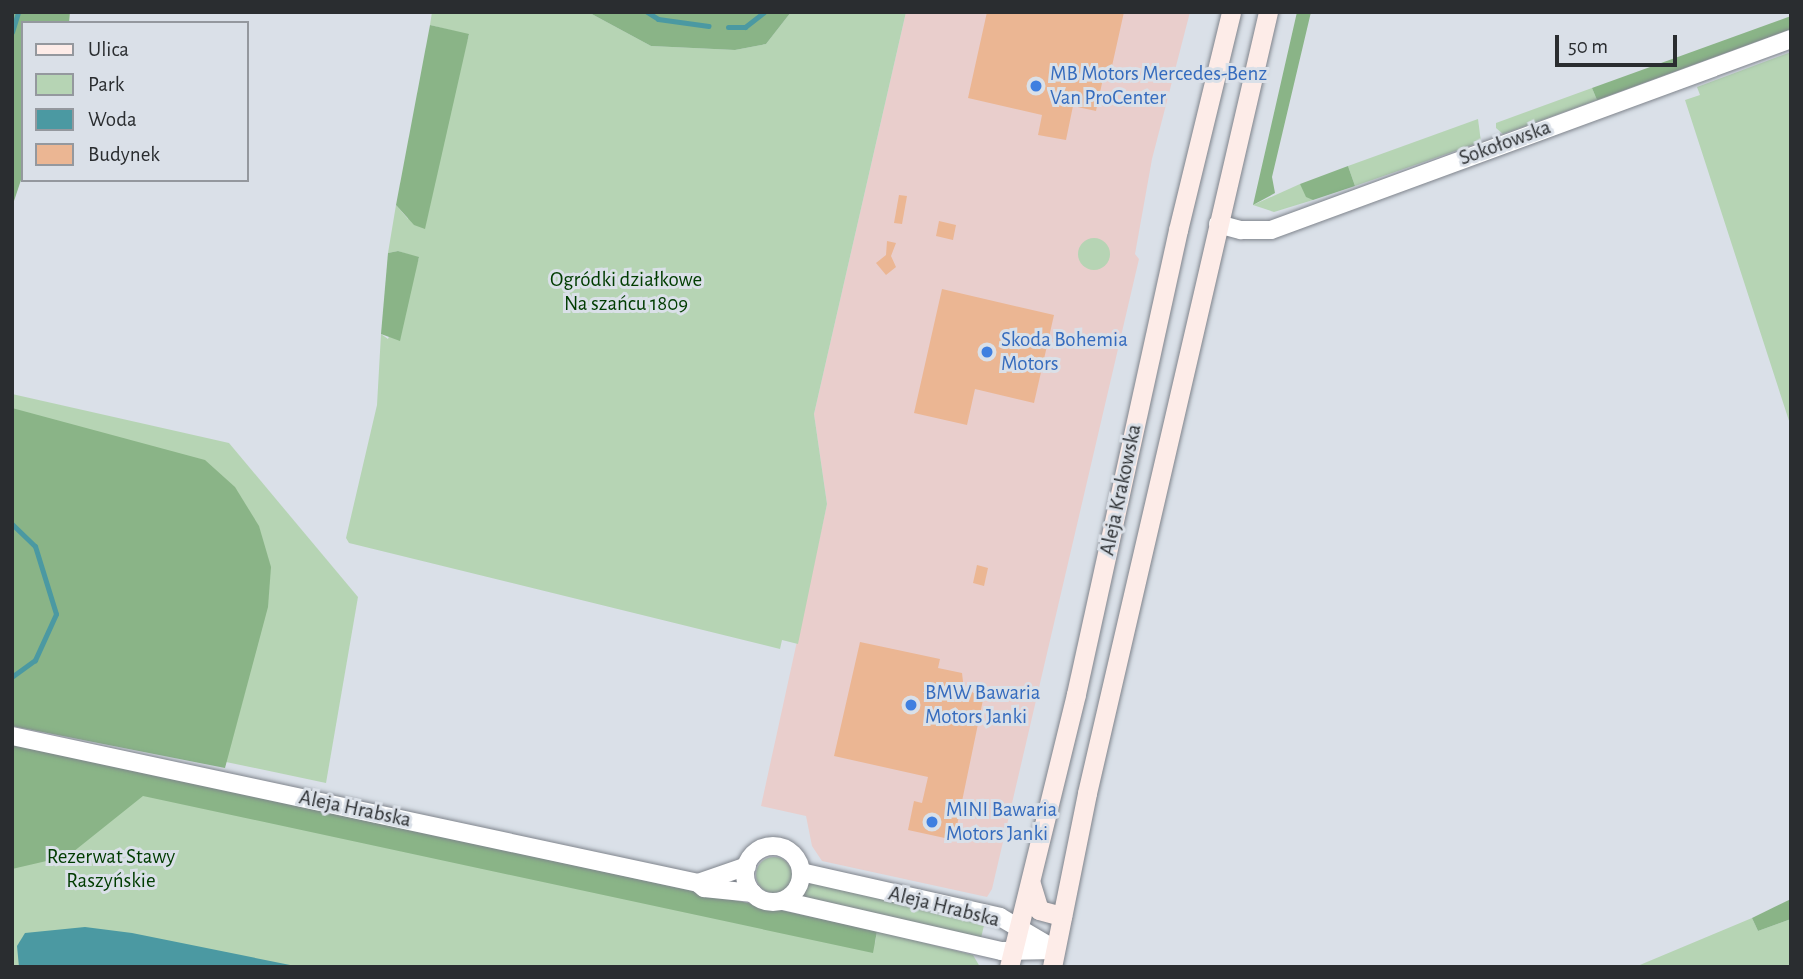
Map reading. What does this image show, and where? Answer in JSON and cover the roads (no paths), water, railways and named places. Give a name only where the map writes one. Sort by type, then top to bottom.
[{"type":"main road","name":"Aleja Krakowska","points":[[1011,960],[1231,12]]},
{"type":"main road","name":"Aleja Krakowska","points":[[1054,958],[1268,12]]},
{"type":"main road","points":[[1031,881],[1037,907],[1062,916]]},
{"type":"street","name":"Sokołowska","points":[[1218,224],[1241,230],[1271,230],[1791,39]]},
{"type":"street","name":"Aleja Hrabska","points":[[12,736],[698,883],[704,888],[753,893]]},
{"type":"street","points":[[779,847],[793,854],[802,872],[798,888],[783,901],[766,901],[753,893],[745,877],[747,866],[759,850],[779,847]]},
{"type":"street","points":[[698,883],[747,866]]},
{"type":"street","name":"Aleja Hrabska","points":[[802,872],[1000,917],[1054,958]]},
{"type":"street","name":"Aleja Hrabska","points":[[783,901],[1011,960],[1054,958]]},
{"type":"water","points":[[85,927],[132,933],[300,967],[19,967],[17,946],[25,933]]},
{"type":"waterway","points":[[12,32],[18,12]]},
{"type":"waterway","points":[[647,12],[658,19],[709,26]]},
{"type":"waterway","points":[[728,27],[745,27],[764,12]]},
{"type":"waterway","points":[[12,524],[35,546],[56,614],[35,660],[12,677]]},
{"type":"place","name":"MB Motors Mercedes-Benz Van ProCenter","points":[[1036,86]]},
{"type":"place","name":"Skoda Bohemia Motors","points":[[987,352]]},
{"type":"place","name":"BMW Bawaria Motors Janki","points":[[911,705]]},
{"type":"place","name":"MINI Bawaria Motors Janki","points":[[932,822]]},
{"type":"park label","name":"Ogródki działkowe Na szańcu 1809","points":[[626,292]]},
{"type":"park label","name":"Rezerwat Stawy Raszyńskie","points":[[111,869]]}]
